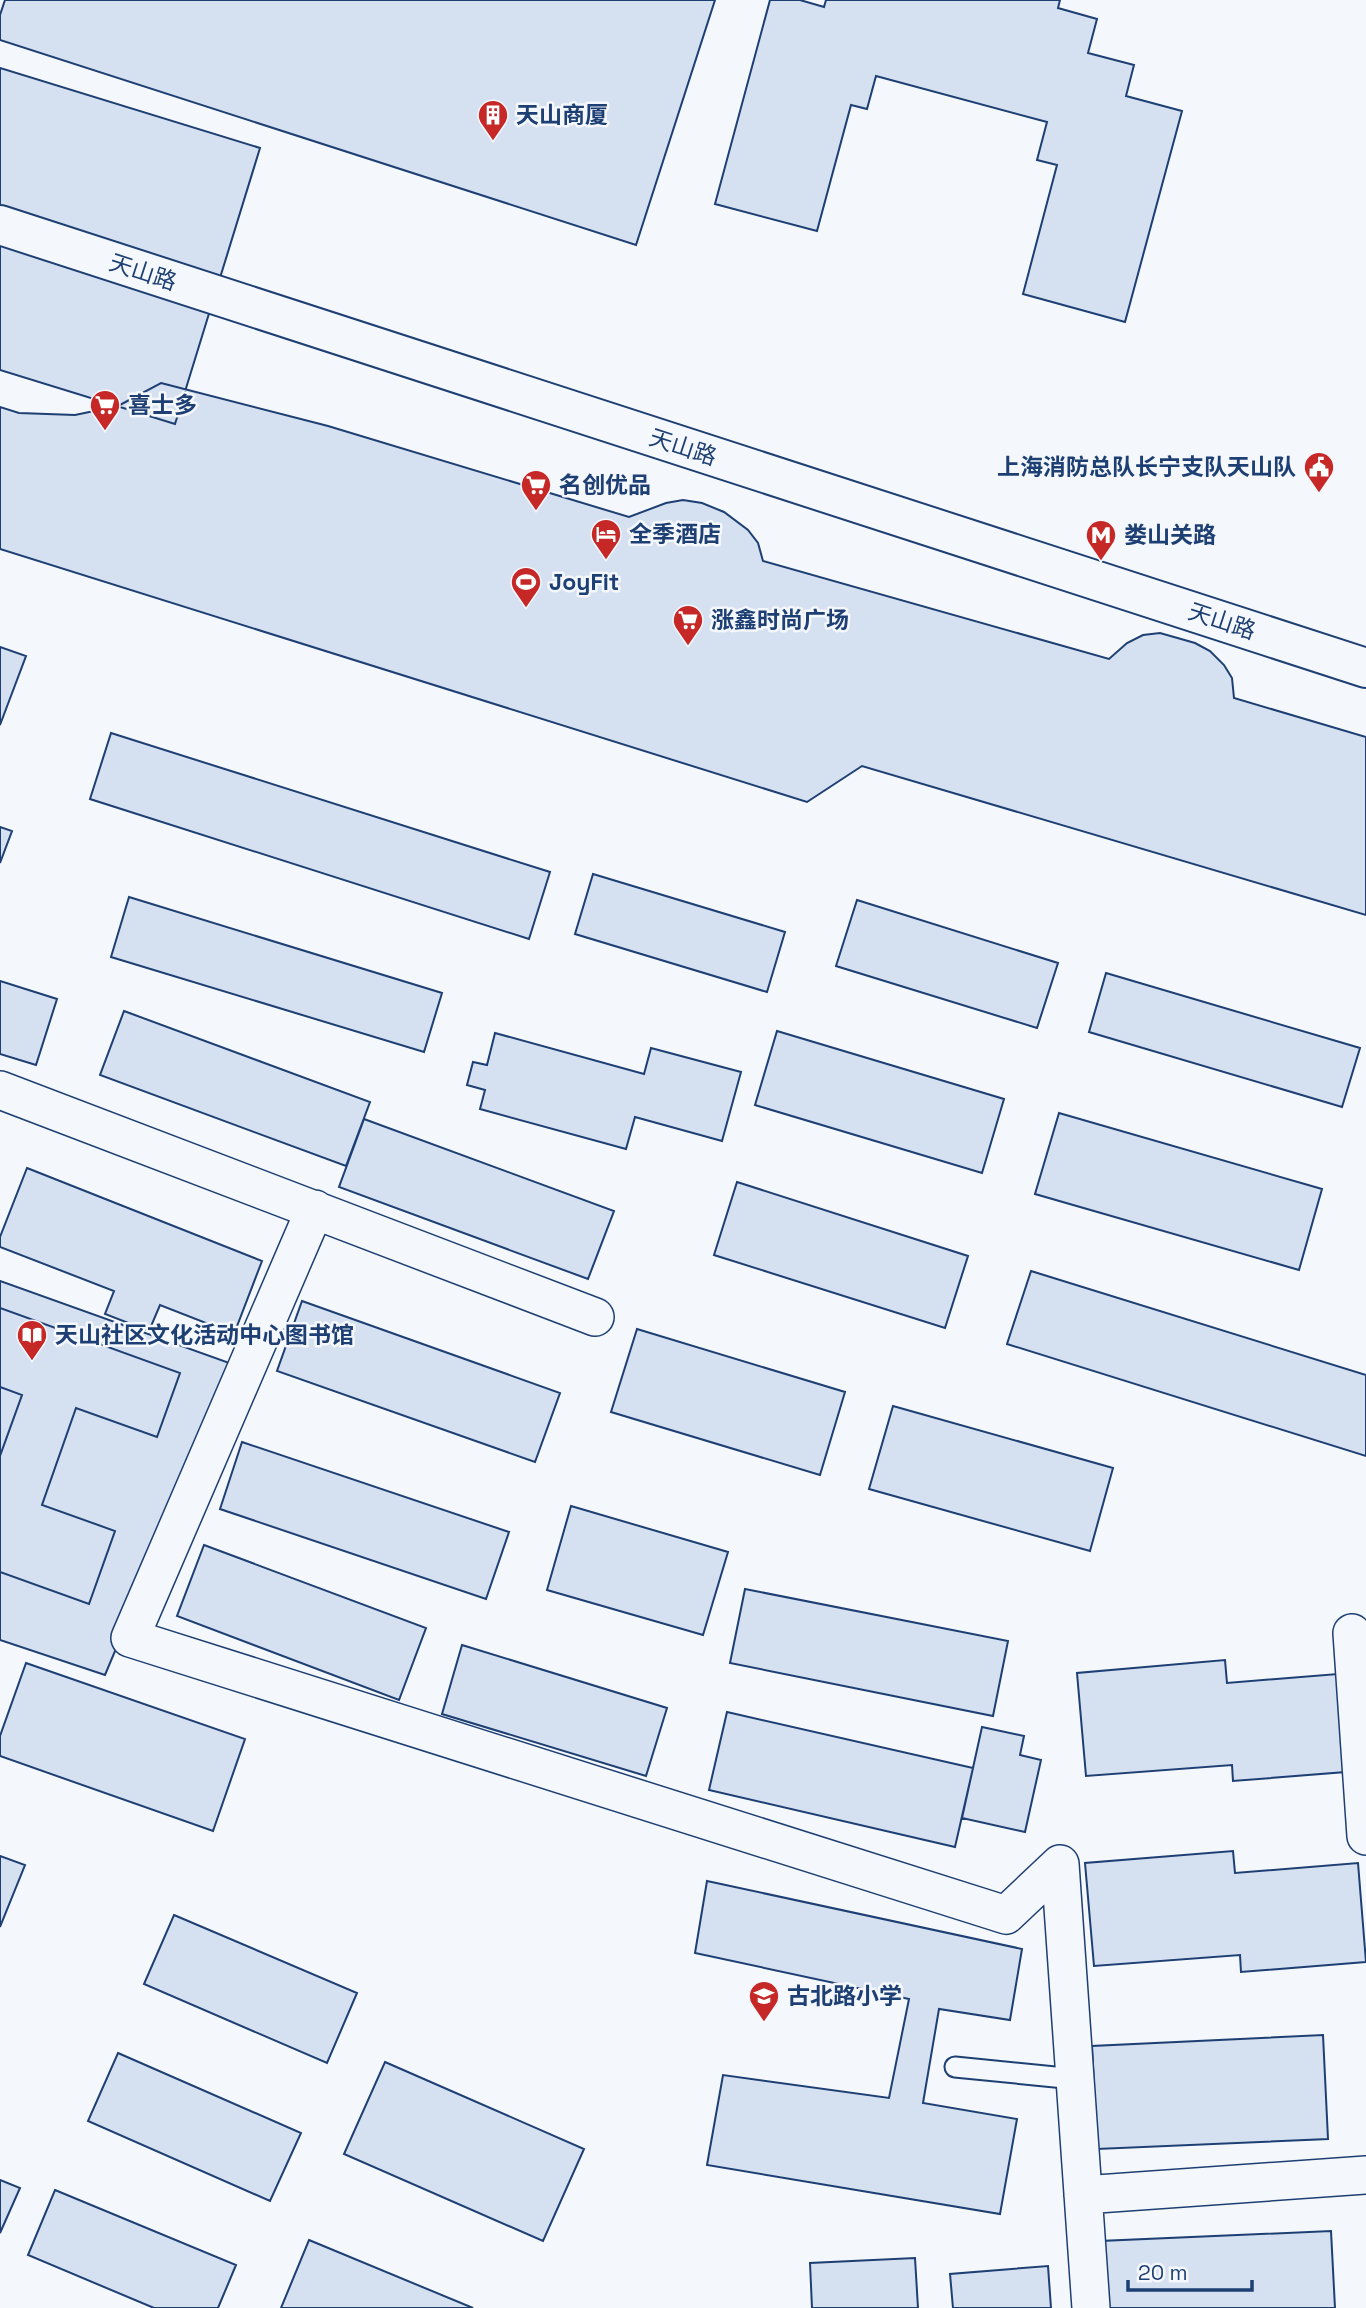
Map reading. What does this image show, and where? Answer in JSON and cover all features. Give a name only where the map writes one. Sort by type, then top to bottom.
[{"type":"main road","name":"天山路","points":[[0,225],[1366,668]]},
{"type":"street","points":[[0,1090],[595,1317]]},
{"type":"street","points":[[315,1209],[130,1638],[1006,1915],[1060,1864],[1091,2308]]},
{"type":"street","points":[[1352,1633],[1366,1836]]},
{"type":"street","points":[[1083,2195],[1366,2175]]},
{"type":"lane","points":[[956,2067],[1075,2079]]},
{"type":"building","name":"天山商厦","points":[[5,0],[715,0],[636,245],[0,40],[0,15]]},
{"type":"building","points":[[770,0],[800,0],[824,7],[826,0],[1060,0],[1058,8],[1097,19],[1088,53],[1134,65],[1126,96],[1182,111],[1125,322],[1023,294],[1057,165],[1037,160],[1047,122],[876,76],[867,109],[851,105],[817,231],[715,204]]},
{"type":"building","points":[[0,68],[260,148],[175,424],[0,370]]},
{"type":"building","name":"涨鑫时尚广场","points":[[161,383],[328,426],[629,517],[666,503],[683,500],[702,503],[724,512],[748,530],[758,543],[763,561],[1109,659],[1127,643],[1143,635],[1160,633],[1195,643],[1210,651],[1224,665],[1232,678],[1234,698],[1366,737],[1366,915],[862,766],[807,802],[0,549],[0,407],[19,413],[75,415],[118,406]]},
{"type":"building","points":[[0,647],[26,656],[0,725]]},
{"type":"building","points":[[111,733],[550,872],[529,939],[90,799]]},
{"type":"building","points":[[0,827],[12,831],[0,863]]},
{"type":"building","points":[[593,874],[785,932],[767,992],[575,934]]},
{"type":"building","points":[[129,897],[442,993],[424,1052],[111,957]]},
{"type":"building","points":[[857,900],[1058,963],[1037,1028],[836,966]]},
{"type":"building","points":[[1106,973],[1360,1048],[1342,1107],[1089,1032]]},
{"type":"building","points":[[0,981],[57,999],[36,1065],[0,1054]]},
{"type":"building","points":[[124,1011],[370,1102],[346,1166],[100,1075]]},
{"type":"building","points":[[777,1031],[1004,1099],[982,1173],[755,1105]]},
{"type":"building","points":[[495,1033],[644,1074],[651,1048],[741,1072],[722,1141],[635,1117],[626,1149],[480,1109],[485,1090],[467,1085],[473,1062],[487,1065]]},
{"type":"building","points":[[1059,1113],[1322,1189],[1299,1270],[1035,1194]]},
{"type":"building","points":[[364,1119],[614,1211],[588,1279],[339,1187]]},
{"type":"building","points":[[27,1168],[262,1261],[234,1334],[160,1305],[149,1331],[105,1314],[114,1291],[0,1247],[0,1237]]},
{"type":"building","points":[[737,1182],[968,1256],[945,1328],[714,1255]]},
{"type":"building","points":[[1031,1271],[1366,1375],[1366,1456],[1007,1344]]},
{"type":"building","points":[[0,1281],[235,1365],[105,1675],[0,1640]]},
{"type":"building","points":[[302,1301],[560,1393],[535,1462],[277,1371]]},
{"type":"building","points":[[0,1308],[180,1373],[157,1437],[76,1408],[42,1505],[115,1531],[89,1604],[0,1572],[0,1456],[22,1395],[0,1387]]},
{"type":"building","points":[[637,1329],[845,1392],[820,1475],[611,1412]]},
{"type":"building","points":[[893,1406],[1113,1468],[1090,1551],[869,1489]]},
{"type":"building","points":[[242,1442],[509,1532],[486,1599],[220,1509]]},
{"type":"building","points":[[571,1506],[728,1552],[703,1635],[547,1590]]},
{"type":"building","points":[[204,1545],[426,1628],[399,1700],[177,1616]]},
{"type":"building","points":[[745,1589],[1008,1641],[993,1716],[730,1663]]},
{"type":"building","points":[[462,1645],[667,1708],[646,1776],[442,1714]]},
{"type":"building","points":[[1225,1660],[1227,1683],[1350,1673],[1358,1771],[1233,1781],[1232,1765],[1086,1776],[1077,1673]]},
{"type":"building","points":[[26,1663],[245,1739],[213,1831],[0,1756],[0,1736]]},
{"type":"building","points":[[727,1712],[973,1768],[955,1847],[709,1790]]},
{"type":"building","points":[[982,1727],[1024,1736],[1020,1755],[1041,1760],[1025,1832],[962,1818]]},
{"type":"building","points":[[1233,1851],[1235,1873],[1358,1863],[1366,1962],[1241,1972],[1240,1955],[1094,1966],[1085,1863]]},
{"type":"building","points":[[0,1856],[25,1865],[0,1927]]},
{"type":"building","points":[[707,1881],[1022,1949],[1010,2020],[939,2009],[923,2103],[1017,2119],[1000,2214],[707,2165],[723,2075],[889,2098],[909,1999],[695,1953]]},
{"type":"building","points":[[174,1915],[357,1993],[327,2063],[144,1984]]},
{"type":"building","points":[[1323,2035],[1328,2139],[1097,2149],[1092,2046]]},
{"type":"building","points":[[118,2053],[301,2133],[270,2201],[88,2121]]},
{"type":"building","points":[[385,2062],[584,2149],[543,2241],[344,2154]]},
{"type":"building","points":[[0,2180],[20,2188],[0,2233]]},
{"type":"building","points":[[55,2190],[236,2265],[218,2308],[154,2308],[28,2255]]},
{"type":"building","points":[[1331,2231],[1335,2308],[1103,2308],[1100,2241]]},
{"type":"building","points":[[309,2240],[473,2308],[281,2308]]},
{"type":"building","points":[[915,2258],[918,2308],[812,2308],[810,2263]]},
{"type":"building","points":[[1048,2266],[1051,2308],[953,2308],[950,2274]]},
{"type":"place","name":"天山商厦","points":[[493,142]]},
{"type":"place","name":"喜士多","points":[[105,432]]},
{"type":"place","name":"上海消防总队长宁支队天山队","points":[[1319,494]]},
{"type":"place","name":"名创优品","points":[[536,512]]},
{"type":"place","name":"全季酒店","points":[[606,561]]},
{"type":"place","name":"娄山关路","points":[[1101,562]]},
{"type":"place","name":"JoyFit","points":[[526,609]]},
{"type":"place","name":"涨鑫时尚广场","points":[[688,647]]},
{"type":"place","name":"天山社区文化活动中心图书馆","points":[[32,1362]]},
{"type":"place","name":"古北路小学","points":[[764,2023]]}]
